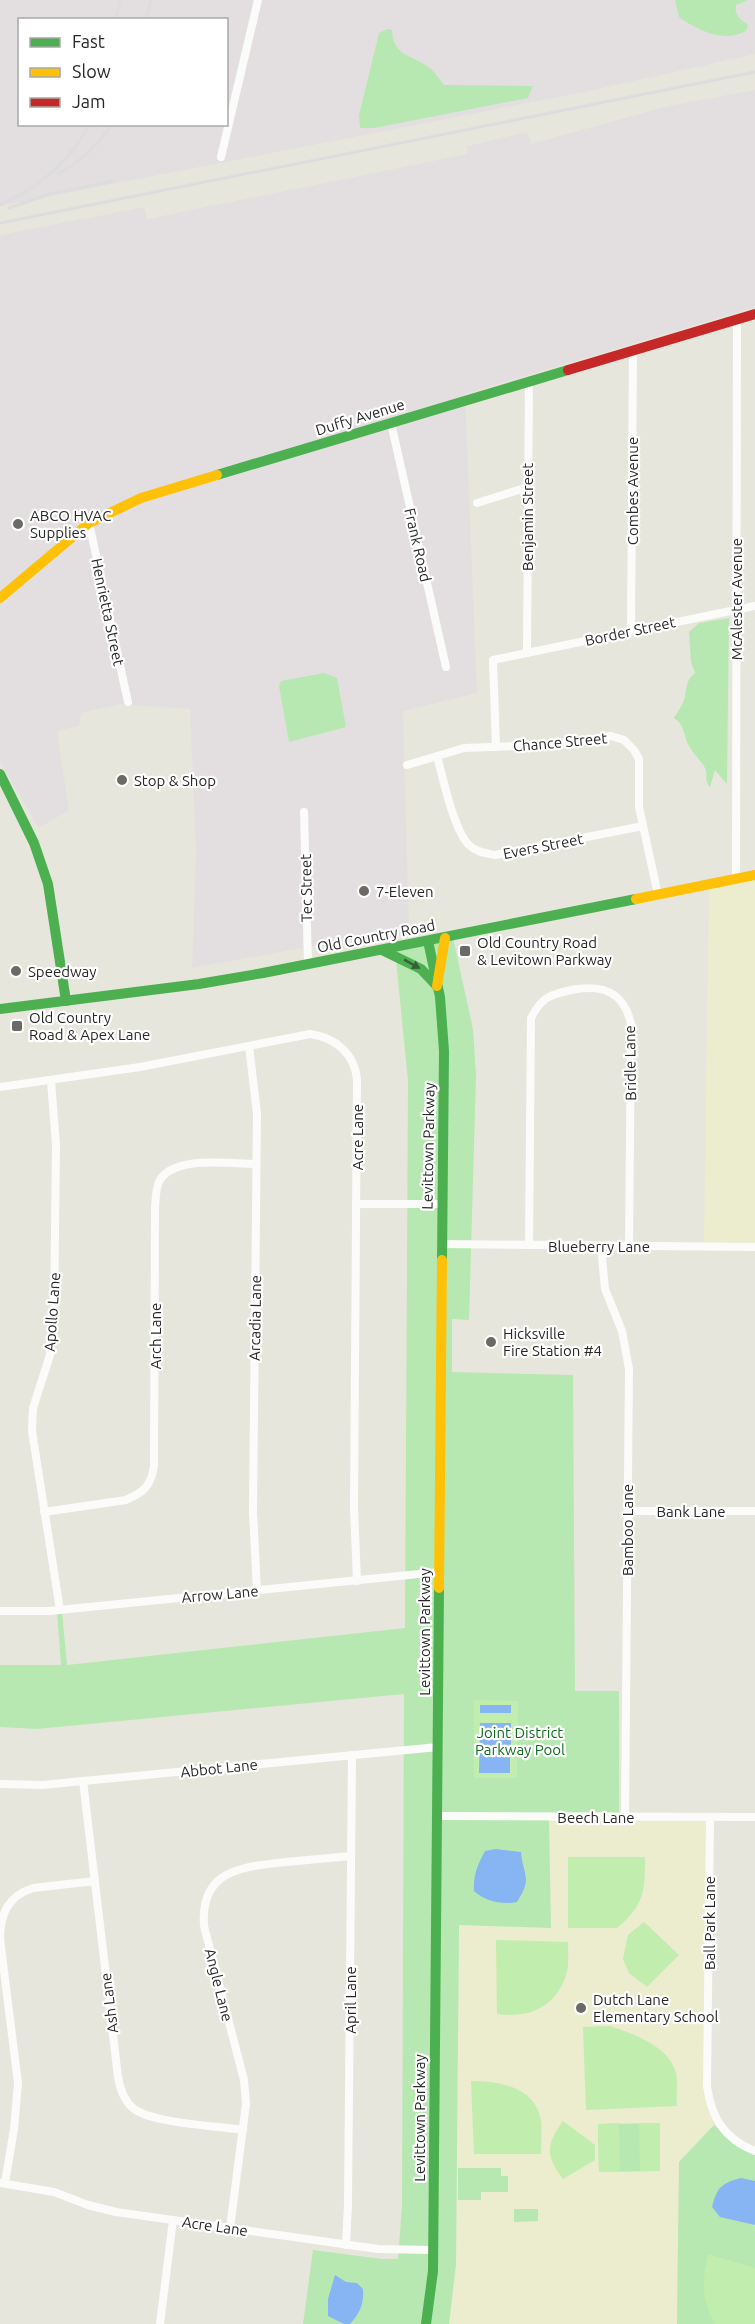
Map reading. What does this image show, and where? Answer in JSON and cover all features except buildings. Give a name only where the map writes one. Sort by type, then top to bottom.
[{"type":"street","points":[[221,157],[258,0]]},
{"type":"street","name":"Duffy Avenue","points":[[0,598],[89,522],[141,498],[755,314]]},
{"type":"street","name":"McAlester Avenue","points":[[736,879],[737,319]]},
{"type":"street","name":"Combes Avenue","points":[[631,631],[633,351]]},
{"type":"street","name":"Benjamin Street","points":[[527,653],[529,382]]},
{"type":"street","name":"Frank Road","points":[[391,423],[446,666]]},
{"type":"street","points":[[477,503],[528,487]]},
{"type":"street","name":"Henrietta Street","points":[[89,522],[128,702]]},
{"type":"street","name":"Border Street","points":[[496,747],[493,660],[755,606]]},
{"type":"street","name":"Chance Street","points":[[406,765],[464,748],[566,744],[611,736],[624,740],[639,759],[639,807],[658,896]]},
{"type":"street","name":"Evers Street","points":[[437,756],[460,834],[469,846],[479,852],[495,855],[643,826]]},
{"type":"street","points":[[0,774],[34,843],[48,884],[66,1001]]},
{"type":"street","name":"Tec Street","points":[[304,812],[308,964]]},
{"type":"street","name":"Old Country Road","points":[[0,1009],[202,983],[445,938],[755,875]]},
{"type":"street","points":[[437,986],[445,938]]},
{"type":"street","name":"Levittown Parkway","points":[[426,2324],[433,2250],[444,1051],[437,986],[428,941]]},
{"type":"street","points":[[382,950],[421,969],[437,986]]},
{"type":"street","name":"Bridle Lane","points":[[529,1245],[531,1018],[538,1005],[546,997],[594,987],[608,992],[622,1002],[631,1024],[629,1246]]},
{"type":"street","name":"Acre Lane","points":[[0,1087],[140,1067],[310,1034],[331,1039],[349,1056],[357,1080],[354,1507],[357,1581]]},
{"type":"street","name":"Arcadia Lane","points":[[249,1046],[256,1114],[253,1511],[257,1591]]},
{"type":"street","name":"Apollo Lane","points":[[51,1081],[56,1145],[54,1320],[50,1355],[37,1391],[32,1418],[60,1610]]},
{"type":"street","name":"Arch Lane","points":[[44,1512],[126,1500],[139,1494],[148,1486],[154,1466],[155,1208],[158,1182],[166,1172],[187,1164],[256,1164]]},
{"type":"street","points":[[356,1204],[442,1204]]},
{"type":"street","name":"Blueberry Lane","points":[[442,1244],[755,1246]]},
{"type":"street","name":"Bamboo Lane","points":[[601,1246],[605,1289],[622,1331],[629,1369],[625,1817]]},
{"type":"street","name":"Bank Lane","points":[[628,1511],[755,1511]]},
{"type":"street","name":"Arrow Lane","points":[[0,1611],[60,1610],[439,1572]]},
{"type":"street","name":"Abbot Lane","points":[[0,1784],[43,1785],[438,1747]]},
{"type":"street","name":"April Lane","points":[[346,2245],[352,1755]]},
{"type":"street","name":"Ash Lane","points":[[83,1781],[118,2077],[123,2096],[135,2109],[151,2116],[243,2130]]},
{"type":"street","name":"Beech Lane","points":[[437,1816],[755,1818]]},
{"type":"street","name":"Ball Park Lane","points":[[710,1818],[708,2093],[712,2113],[721,2126],[731,2137],[755,2151]]},
{"type":"street","name":"Angle Lane","points":[[230,2228],[246,2104],[244,2080],[204,1926],[204,1906],[208,1895],[220,1879],[231,1871],[248,1866],[351,1856]]},
{"type":"street","points":[[3,2183],[14,2129],[18,2083],[0,1939],[0,1922],[9,1903],[25,1891],[33,1888],[95,1881]]},
{"type":"street","name":"Acre Lane","points":[[3,2183],[54,2192],[108,2211],[378,2249],[433,2250]]},
{"type":"street","points":[[160,2324],[173,2220]]},
{"type":"shaded area","points":[[0,0],[755,0],[755,54],[589,91],[0,206]]},
{"type":"shaded area","points":[[755,90],[755,307],[465,394],[477,693],[403,711],[409,929],[192,968],[196,851],[190,709],[120,704],[81,713],[79,726],[57,731],[69,810],[39,828],[0,762],[0,235],[144,207],[147,219],[467,154],[467,146],[527,132],[531,144],[668,106]]},
{"type":"shaded area","points":[[755,877],[755,1245],[704,1245],[709,887]]},
{"type":"shaded area","name":"Dutch Lane Elementary School","points":[[549,1819],[708,1820],[704,2089],[714,2125],[679,2162],[677,2324],[449,2324],[456,2264],[459,1924]]},
{"type":"green space","points":[[675,0],[748,0],[736,5],[738,17],[748,25],[746,31],[720,36],[703,31],[679,17]]},
{"type":"green space","points":[[388,29],[392,30],[393,39],[399,50],[430,68],[444,85],[533,86],[528,98],[374,128],[360,128],[359,115],[379,33]]},
{"type":"green space","points":[[729,618],[727,784],[715,770],[710,787],[705,768],[686,740],[680,724],[674,718],[683,702],[688,682],[695,673],[691,662],[689,632],[699,623]]},
{"type":"green space","points":[[324,673],[337,678],[346,727],[289,742],[279,686],[281,681]]},
{"type":"green space","name":"Joint District Parkway Pool","points":[[453,938],[473,1029],[476,1075],[469,1320],[452,1319],[452,1372],[573,1375],[575,1691],[619,1691],[619,1814],[549,1819],[551,1928],[459,1925],[456,2264],[449,2324],[303,2324],[313,2250],[398,2259],[402,2205],[404,1694],[37,1729],[0,1727],[0,1665],[61,1665],[57,1612],[62,1612],[67,1665],[405,1628],[408,1081],[395,950]]},
{"type":"green space","points":[[474,1700],[518,1701],[517,1778],[474,1778]]},
{"type":"green space","points":[[568,1857],[645,1857],[643,1889],[638,1905],[617,1928],[568,1928]]},
{"type":"green space","points":[[644,1922],[679,1955],[647,1987],[629,1973],[623,1959],[628,1935]]},
{"type":"green space","points":[[496,1940],[568,1942],[567,1971],[563,1983],[550,2001],[541,2008],[520,2014],[497,2014]]},
{"type":"green space","points":[[610,2026],[649,2042],[666,2056],[676,2073],[677,2106],[586,2110],[583,2027]]},
{"type":"green space","points":[[471,2081],[493,2082],[515,2088],[532,2100],[541,2121],[541,2154],[474,2154]]},
{"type":"green space","points":[[563,2121],[595,2145],[595,2160],[563,2179],[553,2163],[550,2150],[553,2137]]},
{"type":"green space","points":[[619,2123],[620,2172],[599,2172],[598,2124]]},
{"type":"green space","points":[[639,2123],[660,2123],[660,2171],[640,2171]]},
{"type":"green space","points":[[660,2123],[660,2171],[599,2172],[598,2124]]},
{"type":"green space","points":[[714,2125],[748,2151],[755,2153],[755,2324],[677,2324],[679,2162]]},
{"type":"green space","points":[[458,2168],[501,2168],[501,2176],[508,2176],[508,2192],[481,2192],[481,2200],[458,2200]]},
{"type":"green space","points":[[514,2209],[538,2209],[538,2221],[514,2222]]},
{"type":"green space","points":[[708,2254],[755,2268],[755,2324],[715,2324],[707,2307],[704,2290]]},
{"type":"water","points":[[480,1705],[511,1705],[511,1713],[480,1713]]},
{"type":"water","points":[[480,1723],[511,1723],[511,1753],[504,1754],[505,1757],[510,1757],[510,1773],[479,1773]]},
{"type":"water","points":[[496,1849],[521,1852],[526,1882],[517,1902],[494,1901],[474,1891],[475,1875],[482,1856],[485,1851]]},
{"type":"water","points":[[741,2178],[755,2181],[755,2225],[720,2217],[712,2207],[721,2187]]},
{"type":"water","points":[[335,2275],[346,2282],[357,2283],[363,2289],[361,2308],[350,2324],[344,2324],[328,2316],[328,2299]]},
{"type":"railway","points":[[116,18],[120,0]]},
{"type":"railway","points":[[146,18],[151,0]]},
{"type":"railway","points":[[0,223],[755,72]]},
{"type":"railway","points":[[0,205],[27,191],[52,172],[73,150],[88,126]]},
{"type":"railway","points":[[58,174],[88,152],[111,126]]},
{"type":"railway","points":[[9,208],[50,194],[114,181]]},
{"type":"traffic: fast","points":[[217,475],[568,370]]},
{"type":"traffic: fast","points":[[0,774],[34,843],[48,884],[66,1001]]},
{"type":"traffic: fast","points":[[0,1009],[199,984],[263,973],[636,899]]},
{"type":"traffic: fast","points":[[428,941],[440,997],[444,1051],[442,1260]]},
{"type":"traffic: fast","points":[[382,950],[421,969],[437,986]]},
{"type":"traffic: fast","points":[[426,2324],[433,2271],[439,1588]]},
{"type":"traffic: slow","points":[[0,598],[89,523],[141,498],[217,475]]},
{"type":"traffic: slow","points":[[636,899],[755,875]]},
{"type":"traffic: slow","points":[[437,986],[445,938]]},
{"type":"traffic: slow","points":[[439,1588],[442,1260]]},
{"type":"traffic: jam","points":[[568,370],[755,314]]},
{"type":"place","name":"ABCO HVAC Supplies","points":[[18,524]]},
{"type":"place","name":"Stop & Shop","points":[[122,780]]},
{"type":"place","name":"7-Eleven","points":[[364,891]]},
{"type":"place","name":"Old Country Road & Levitown Parkway","points":[[465,951]]},
{"type":"place","name":"Speedway","points":[[16,971]]},
{"type":"place","name":"Old Country Road & Apex Lane","points":[[17,1026]]},
{"type":"place","name":"Hicksville Fire Station #4","points":[[491,1342]]},
{"type":"place","name":"Dutch Lane Elementary School","points":[[581,2008]]}]
